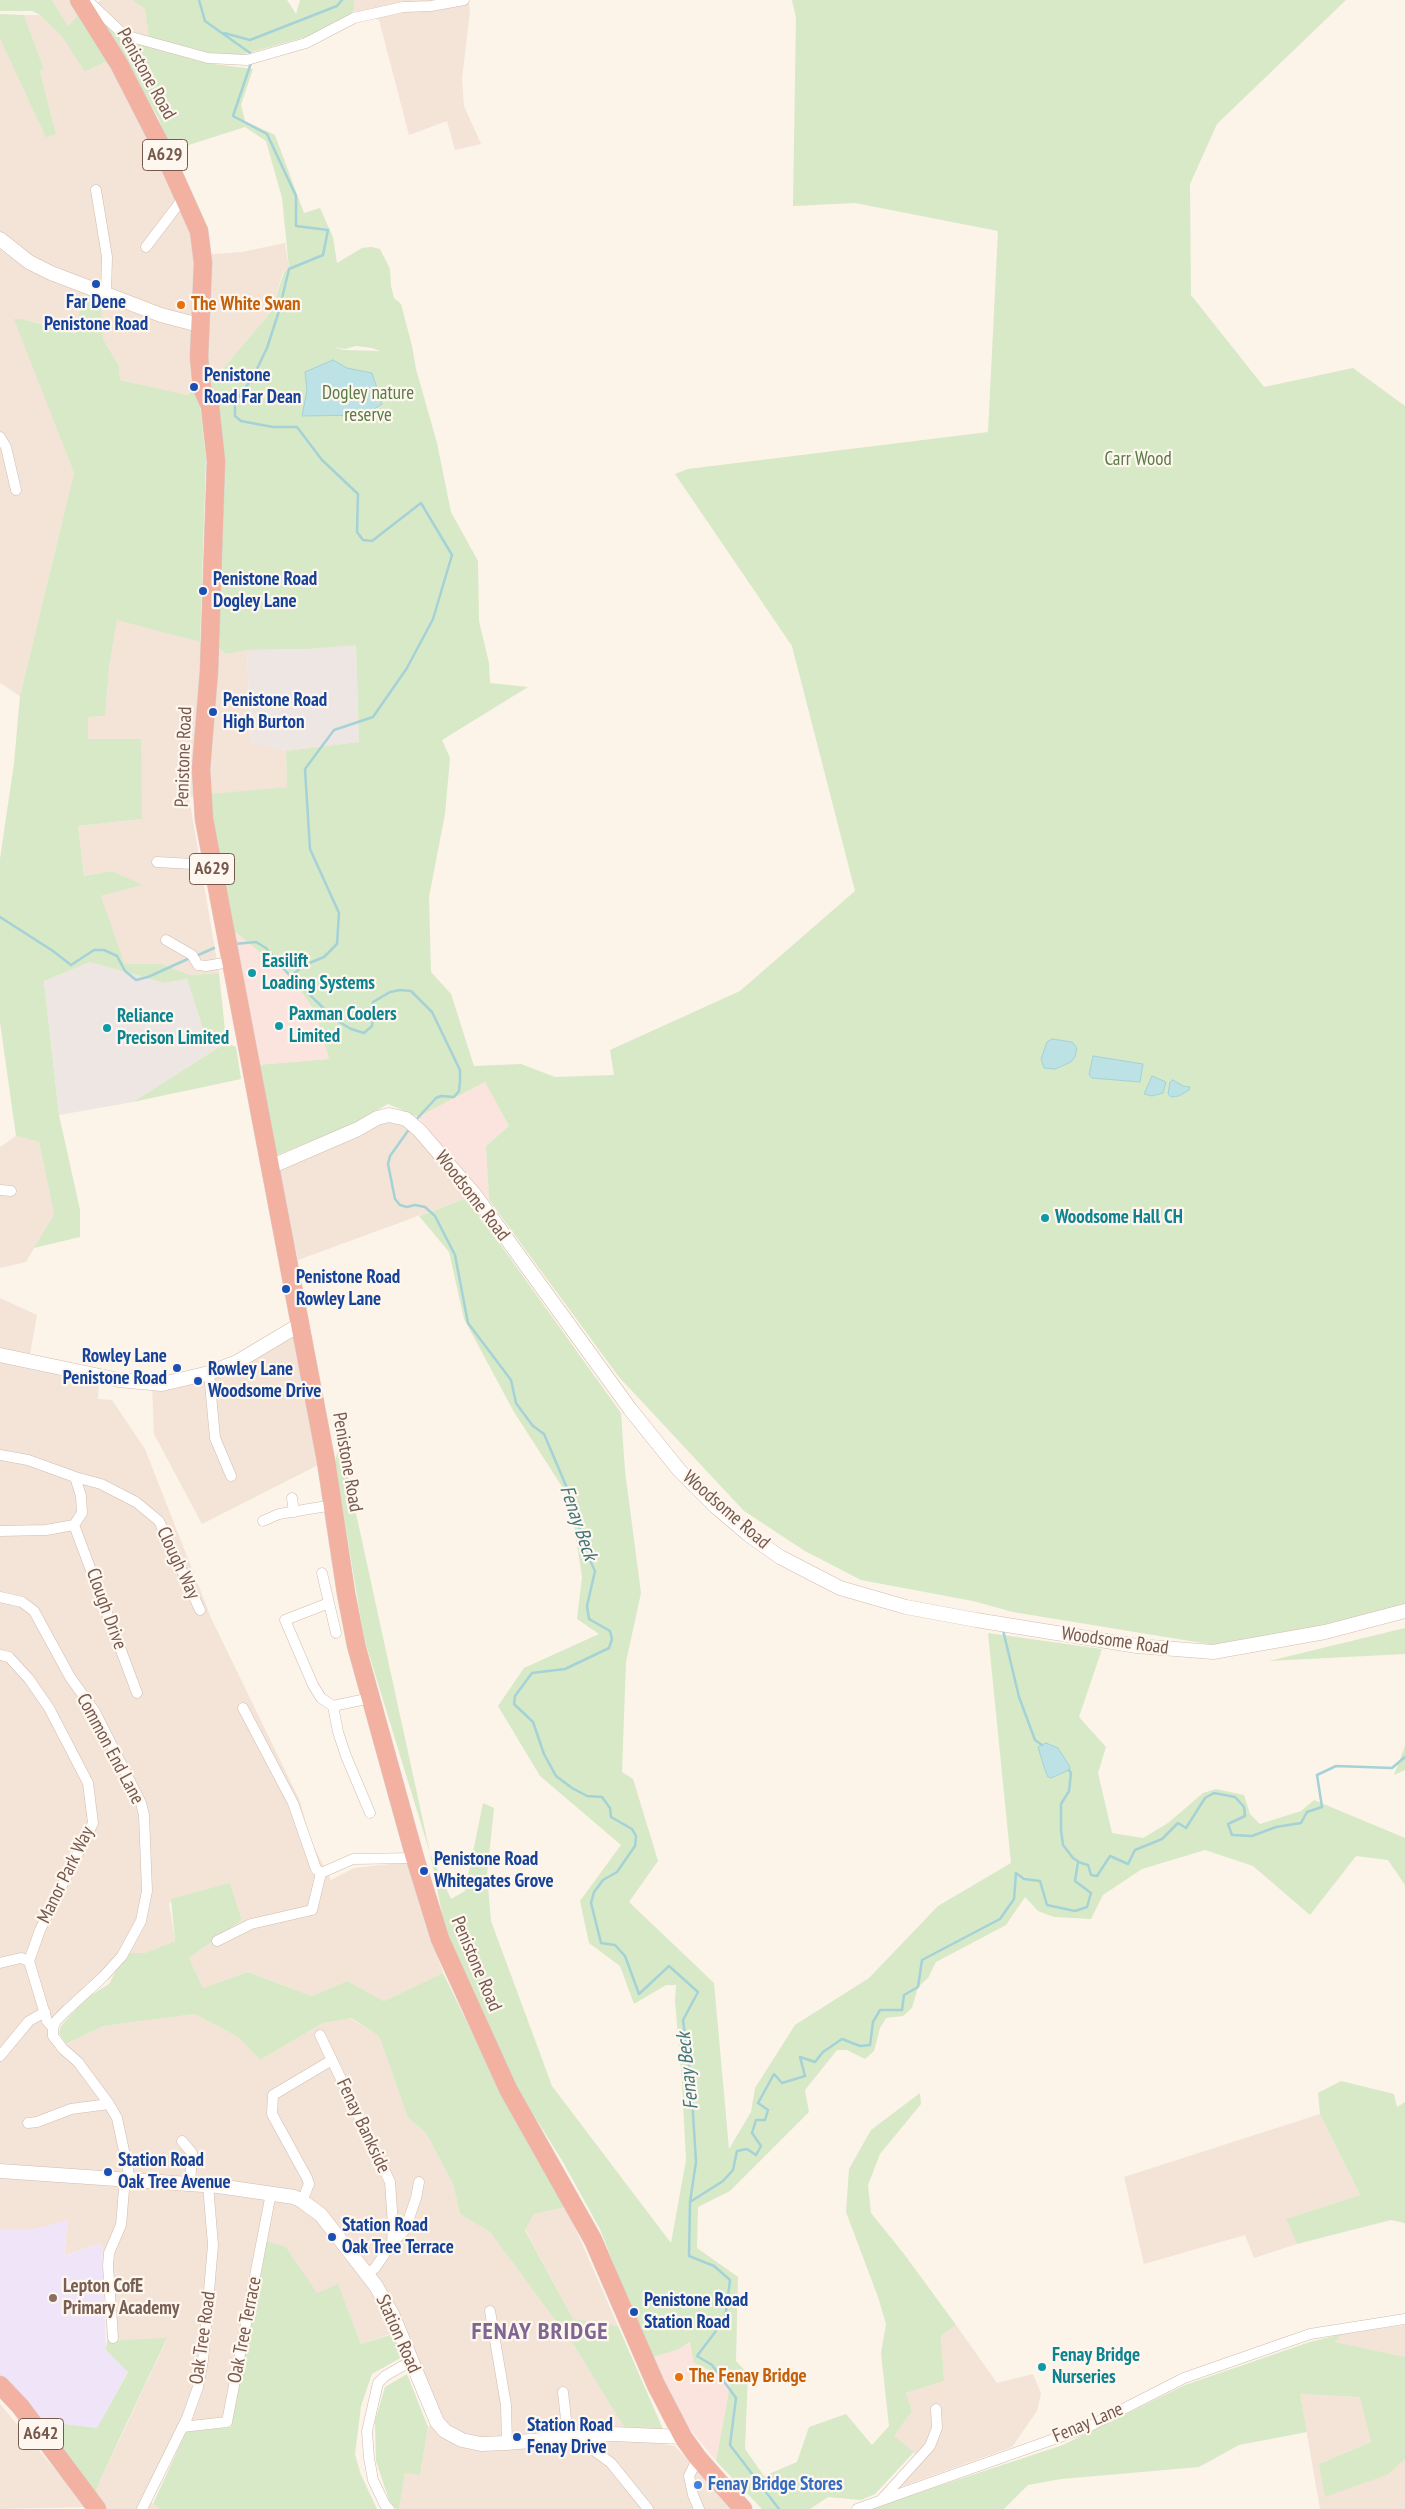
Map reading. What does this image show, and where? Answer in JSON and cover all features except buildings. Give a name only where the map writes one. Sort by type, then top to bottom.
[{"type":"highway","name":"Penistone Road","points":[[79,0],[119,64],[184,197],[198,231],[203,263],[199,325],[200,366],[202,388],[210,406],[216,462],[208,672],[201,769],[204,819],[211,865],[333,1505],[347,1602],[371,1698],[415,1858],[440,1939],[508,2089],[593,2240],[656,2385],[683,2438],[743,2509]]},
{"type":"highway","name":"A642","points":[[0,2385],[20,2406],[98,2509]]},
{"type":"highway","name":"A642","points":[[79,2486],[93,2509]]},
{"type":"street","points":[[88,0],[124,35],[208,58],[247,60],[306,43],[354,18],[403,8],[431,6],[464,0]]},
{"type":"street","points":[[96,190],[107,258],[106,293]]},
{"type":"street","points":[[146,248],[184,197]]},
{"type":"street","points":[[0,239],[39,268],[161,314],[199,325]]},
{"type":"street","points":[[0,437],[6,447],[16,490]]},
{"type":"street","points":[[157,862],[211,865]]},
{"type":"street","points":[[166,940],[194,957],[198,965],[206,966],[230,962]]},
{"type":"street","name":"Woodsome Road","points":[[270,1167],[358,1129],[377,1118],[389,1114],[406,1119],[419,1130],[475,1195],[630,1409],[679,1470],[716,1507],[748,1534],[780,1557],[840,1588],[906,1607],[1176,1650],[1213,1652],[1271,1643],[1405,1611]]},
{"type":"street","points":[[0,1190],[11,1191]]},
{"type":"street","points":[[0,1355],[119,1380],[162,1384],[210,1372],[237,1362],[299,1325]]},
{"type":"street","points":[[210,1372],[215,1438],[231,1476]]},
{"type":"street","name":"Clough Way","points":[[0,1455],[28,1460],[101,1484],[136,1502],[159,1521],[200,1610]]},
{"type":"street","points":[[0,1531],[46,1530],[74,1524],[82,1513],[81,1496],[75,1477]]},
{"type":"street","points":[[292,1498],[294,1512]]},
{"type":"street","points":[[263,1521],[279,1514],[333,1505]]},
{"type":"street","name":"Clough Drive","points":[[74,1524],[137,1693]]},
{"type":"street","points":[[322,1573],[336,1633]]},
{"type":"street","name":"Common End Lane","points":[[0,1597],[27,1605],[41,1622],[70,1677],[95,1712],[135,1790],[144,1815],[147,1891],[141,1920],[122,1956],[62,2015],[53,2028]]},
{"type":"street","points":[[329,1603],[285,1620],[313,1685],[321,1698],[334,1706],[371,1698]]},
{"type":"street","name":"Manor Park Way","points":[[0,1655],[9,1657],[29,1679],[49,1708],[88,1783],[93,1823],[40,1930],[29,1961]]},
{"type":"street","points":[[334,1706],[346,1756],[370,1813]]},
{"type":"street","points":[[244,1708],[293,1803],[316,1869],[321,1873]]},
{"type":"street","points":[[321,1873],[353,1859],[415,1858]]},
{"type":"street","points":[[217,1941],[250,1924],[312,1910],[321,1873]]},
{"type":"street","points":[[0,1963],[21,1958],[29,1961],[45,2012],[53,2028],[53,2036],[63,2049],[78,2062],[117,2118],[127,2179],[121,2225],[109,2253],[108,2266],[113,2338]]},
{"type":"street","points":[[0,2056],[29,2021],[45,2012]]},
{"type":"street","name":"Fenay Bankside","points":[[320,2035],[390,2182],[393,2224],[392,2242]]},
{"type":"street","name":"Fenay Bankside","points":[[302,2201],[309,2184],[272,2114],[273,2095],[332,2060]]},
{"type":"street","points":[[28,2123],[38,2122],[71,2109],[109,2104]]},
{"type":"street","points":[[182,2141],[192,2153],[190,2184]]},
{"type":"street","name":"Station Road","points":[[0,2170],[190,2184],[270,2193],[302,2201],[321,2215],[387,2302],[438,2422],[445,2431],[470,2443],[506,2443],[612,2434],[683,2438]]},
{"type":"street","points":[[367,2274],[375,2268],[392,2242],[404,2230],[416,2198],[419,2182]]},
{"type":"street","name":"Oak Tree Road","points":[[142,2509],[182,2427],[198,2387],[203,2360],[213,2245],[208,2186]]},
{"type":"street","name":"Oak Tree Terrace","points":[[182,2427],[227,2422],[270,2193]]},
{"type":"street","points":[[490,2311],[506,2405],[506,2443]]},
{"type":"street","name":"Fenay Lane","points":[[858,2509],[1088,2427],[1184,2378],[1310,2334],[1405,2319]]},
{"type":"street","points":[[389,2509],[385,2505],[373,2480],[368,2458],[367,2431],[378,2382],[411,2361]]},
{"type":"street","points":[[563,2392],[572,2437],[611,2464],[648,2509]]},
{"type":"street","points":[[881,2500],[930,2446],[937,2428],[936,2410]]},
{"type":"street","points":[[698,2458],[689,2476],[693,2495],[699,2509]]},
{"type":"shaded area","points":[[52,0],[74,0],[81,12],[68,26]]},
{"type":"shaded area","points":[[101,0],[132,0],[145,9],[149,38],[124,29],[95,4]]},
{"type":"shaded area","points":[[354,0],[468,0],[470,11],[462,79],[464,106],[481,144],[455,150],[447,121],[409,135],[379,20],[354,11]]},
{"type":"shaded area","points":[[24,15],[40,15],[61,34],[85,72],[107,61],[147,130],[175,186],[199,255],[242,252],[285,243],[289,268],[283,272],[271,312],[220,372],[205,377],[188,395],[120,380],[119,366],[103,339],[22,319],[15,319],[74,473],[20,696],[0,683],[0,39],[46,138],[56,134],[40,71],[44,69]]},
{"type":"shaded area","points":[[117,619],[200,642],[214,644],[226,654],[247,649],[251,742],[286,751],[287,787],[189,797],[219,973],[190,975],[162,964],[125,964],[101,896],[142,885],[112,871],[84,876],[78,826],[142,819],[88,739],[88,717],[105,716],[109,668]]},
{"type":"shaded area","points":[[356,644],[359,742],[286,751],[251,742],[247,650],[308,649]]},
{"type":"shaded area","points":[[229,927],[296,981],[316,1012],[329,1059],[257,1065]]},
{"type":"shaded area","points":[[90,962],[164,983],[187,979],[206,1038],[225,1030],[226,1043],[133,1102],[59,1115],[44,981]]},
{"type":"shaded area","points":[[485,1082],[509,1126],[486,1146],[489,1200],[418,1117]]},
{"type":"shaded area","points":[[390,1117],[415,1130],[467,1198],[298,1260],[277,1170]]},
{"type":"shaded area","points":[[16,1136],[39,1142],[54,1214],[26,1262],[0,1268],[0,1147]]},
{"type":"shaded area","points":[[0,1298],[37,1315],[29,1360],[99,1376],[98,1399],[112,1400],[145,1449],[212,1620],[300,1801],[311,1841],[331,1880],[354,1868],[408,1862],[443,1973],[384,2001],[347,1981],[312,1996],[248,1972],[203,1988],[189,1958],[242,1920],[230,1883],[169,1903],[175,1941],[145,1953],[125,1953],[82,1990],[55,2018],[58,2048],[104,2026],[195,2014],[238,2037],[260,2060],[323,2023],[350,2018],[379,2036],[408,2118],[426,2133],[453,2184],[460,2214],[490,2232],[575,2347],[631,2438],[675,2446],[731,2509],[399,2509],[405,2472],[420,2475],[428,2427],[440,2418],[405,2329],[361,2344],[338,2285],[317,2294],[286,2247],[224,2417],[180,2423],[143,2497],[161,2509],[104,2509],[94,2494],[167,2339],[107,2341],[102,2243],[64,2255],[68,2221],[30,2230],[0,2230]]},
{"type":"shaded area","points":[[299,1325],[326,1461],[202,1524],[154,1434],[152,1383],[209,1373]]},
{"type":"shaded area","points":[[1320,2114],[1360,2195],[1286,2219],[1297,2244],[1254,2258],[1245,2235],[1144,2264],[1124,2177]]},
{"type":"shaded area","points":[[566,2207],[618,2326],[573,2319],[525,2229],[534,2214]]},
{"type":"shaded area","name":"Lepton CofE Primary Academy","points":[[68,2220],[64,2255],[102,2243],[106,2350],[128,2371],[97,2428],[40,2421],[0,2377],[0,2230],[30,2230]]},
{"type":"shaded area","points":[[956,2325],[997,2383],[1033,2374],[1041,2393],[1037,2411],[1012,2447],[898,2488],[923,2460],[894,2436],[912,2411],[906,2393],[944,2381],[941,2336]]},
{"type":"shaded area","points":[[1405,2325],[1405,2357],[1334,2342],[1342,2334]]},
{"type":"shaded area","points":[[691,2342],[694,2363],[731,2380],[716,2461],[685,2423],[651,2358],[679,2349]]},
{"type":"shaded area","points":[[1300,2394],[1361,2397],[1371,2442],[1319,2464],[1389,2474],[1405,2459],[1405,2509],[1320,2509]]},
{"type":"shaded area","points":[[0,2404],[87,2507],[0,2509]]},
{"type":"green space","points":[[0,0],[52,0],[68,26],[81,12],[107,61],[85,72],[61,35],[40,15],[32,11],[0,11]]},
{"type":"green space","points":[[132,0],[287,0],[296,14],[300,0],[354,0],[354,11],[347,19],[313,35],[241,55],[210,53],[149,38],[145,9]]},
{"type":"green space","points":[[792,0],[1346,0],[1217,124],[1190,184],[1191,295],[1264,387],[1353,368],[1405,406],[1405,1612],[1251,1651],[1013,1612],[973,1601],[861,1580],[805,1551],[744,1511],[619,1377],[489,1200],[486,1146],[509,1126],[485,1082],[418,1117],[388,1104],[355,1123],[275,1156],[257,1065],[329,1059],[316,1013],[293,979],[229,927],[210,817],[211,794],[287,787],[286,751],[359,742],[356,645],[308,649],[247,650],[226,654],[214,644],[205,377],[220,372],[271,312],[284,272],[289,268],[282,198],[266,141],[245,127],[170,151],[158,117],[95,16],[123,40],[206,63],[253,69],[241,105],[245,121],[275,135],[304,213],[320,208],[333,237],[337,263],[362,248],[371,247],[380,249],[390,269],[394,298],[401,304],[416,369],[437,443],[451,512],[478,561],[479,621],[489,663],[490,683],[528,687],[442,740],[450,758],[445,814],[429,897],[431,972],[451,994],[474,1066],[521,1064],[555,1077],[614,1075],[610,1050],[740,991],[855,891],[792,646],[675,474],[688,469],[988,432],[998,231],[855,203],[793,206],[796,18]],"holes":[[[356,346],[380,351],[344,350],[333,347],[345,349]]]},
{"type":"green space","points":[[0,14],[24,15],[44,69],[40,71],[56,134],[46,138],[0,39]]},
{"type":"green space","points":[[83,296],[101,301],[103,339],[119,366],[120,380],[188,395],[198,385],[206,459],[200,642],[117,620],[109,668],[105,716],[88,717],[88,739],[141,739],[142,819],[78,826],[84,876],[112,871],[143,885],[101,896],[125,964],[162,964],[190,975],[219,973],[225,1030],[206,1038],[187,979],[164,983],[90,962],[44,981],[59,1115],[80,1210],[80,1237],[34,1248],[54,1214],[39,1142],[16,1136],[0,1022],[0,859],[14,763],[20,696],[74,473],[14,319],[22,319],[75,333]]},
{"type":"green space","points":[[226,1043],[236,1047],[241,1079],[133,1102]]},
{"type":"green space","points":[[467,1198],[621,1413],[625,1471],[641,1593],[626,1662],[622,1772],[633,1779],[658,1861],[629,1902],[714,1983],[729,2149],[751,2112],[755,2088],[795,2025],[869,1978],[938,1906],[1011,1863],[988,1633],[1102,1649],[1079,1717],[1106,1747],[1098,1773],[1112,1833],[1143,1838],[1168,1823],[1203,1793],[1216,1789],[1244,1795],[1250,1814],[1260,1824],[1301,1811],[1314,1800],[1405,1838],[1405,1885],[1388,1860],[1356,1856],[1310,1915],[1253,1866],[1205,1850],[1142,1869],[1103,1895],[1091,1919],[1054,1917],[1038,1911],[1025,1897],[1006,1925],[936,1962],[928,1978],[918,1987],[912,2008],[903,2016],[886,2018],[880,2028],[874,2051],[865,2059],[847,2050],[837,2050],[805,2090],[809,2112],[730,2191],[698,2207],[697,2248],[738,2277],[736,2361],[748,2374],[745,2449],[764,2476],[797,2462],[809,2427],[846,2414],[872,2445],[889,2426],[881,2353],[886,2324],[878,2297],[846,2212],[849,2169],[871,2130],[920,2093],[921,2104],[880,2154],[868,2185],[871,2213],[904,2254],[956,2325],[941,2336],[944,2381],[906,2393],[912,2411],[894,2436],[914,2452],[875,2494],[861,2500],[828,2497],[810,2509],[762,2509],[716,2461],[731,2380],[694,2363],[690,2342],[679,2349],[651,2358],[600,2229],[563,2162],[515,2085],[445,1929],[430,1853],[451,1899],[465,1891],[483,1803],[494,1808],[487,1875],[491,1921],[552,2086],[671,2243],[686,2160],[675,2001],[676,1985],[666,1985],[634,2004],[620,1966],[589,1943],[580,1901],[621,1845],[540,1776],[498,1706],[524,1668],[599,1634],[577,1619],[582,1577],[570,1499],[514,1412],[464,1319],[449,1252],[419,1216]]},
{"type":"green space","points":[[340,1440],[430,1853],[364,1638],[335,1462]]},
{"type":"green space","points":[[1405,1628],[1405,1654],[1269,1661]]},
{"type":"green space","points":[[1405,1746],[1405,1770],[1394,1775]]},
{"type":"green space","points":[[230,1883],[242,1920],[189,1958],[203,1988],[248,1972],[312,1996],[347,1981],[384,2001],[443,1973],[503,2096],[566,2207],[534,2214],[525,2230],[573,2319],[618,2326],[663,2429],[624,2427],[575,2347],[490,2232],[460,2214],[453,2184],[426,2133],[408,2118],[379,2036],[351,2018],[323,2023],[260,2060],[238,2037],[195,2014],[104,2026],[66,2044],[59,2033],[61,2026],[85,1999],[109,1984],[125,1953],[145,1953],[175,1941],[171,1899]]},
{"type":"green space","points":[[1341,2081],[1394,2094],[1397,2107],[1405,2102],[1405,2223],[1391,2220],[1297,2244],[1286,2219],[1360,2195],[1320,2114],[1318,2093]]},
{"type":"green space","points":[[266,2241],[286,2247],[317,2293],[338,2284],[361,2344],[393,2334],[404,2356],[372,2374],[361,2406],[355,2454],[361,2475],[377,2509],[161,2509],[153,2504],[186,2432],[231,2427]]},
{"type":"green space","points":[[1342,2334],[1335,2342],[1405,2357],[1405,2459],[1389,2474],[1325,2497],[1319,2464],[1371,2442],[1360,2397],[1300,2394],[1307,2432],[1239,2445],[1199,2467],[1061,2479],[1028,2485],[1004,2509],[869,2509],[1063,2445],[1185,2385],[1310,2342]]},
{"type":"green space","points":[[167,2338],[94,2494],[40,2421],[97,2428],[128,2372],[106,2350],[107,2341]]},
{"type":"green space","points":[[407,2374],[428,2427],[420,2475],[405,2473],[399,2509],[396,2509],[389,2500],[376,2461],[375,2421],[385,2387]]},
{"type":"water","points":[[333,360],[347,368],[372,373],[382,404],[365,415],[302,416],[307,390],[305,372]]},
{"type":"water","points":[[1052,1039],[1072,1042],[1077,1048],[1075,1057],[1071,1062],[1055,1069],[1044,1068],[1041,1059],[1047,1042]]},
{"type":"water","points":[[1093,1056],[1143,1064],[1140,1082],[1092,1078],[1089,1075]]},
{"type":"water","points":[[1152,1076],[1166,1082],[1163,1093],[1152,1096],[1144,1094]]},
{"type":"water","points":[[1173,1080],[1183,1086],[1190,1087],[1189,1090],[1179,1096],[1171,1097],[1168,1094],[1170,1082]]},
{"type":"water","points":[[1046,1743],[1058,1748],[1070,1767],[1069,1770],[1051,1778],[1048,1777],[1038,1747]]},
{"type":"waterway","points":[[199,0],[205,21],[253,55]]},
{"type":"waterway","points":[[224,33],[250,40],[337,6],[342,0]]},
{"type":"waterway","points":[[251,63],[233,116],[267,134],[296,196],[296,226],[328,230],[323,255],[289,269],[279,311],[267,348],[253,377],[235,402],[235,416],[241,421],[273,427],[297,427],[322,460],[358,494],[357,532],[363,540],[372,541],[421,503],[452,555],[433,619],[407,668],[373,717],[334,730],[305,769],[310,849],[339,913],[337,944],[324,957],[302,966],[291,977],[336,1020],[351,1029],[364,1033],[372,1026],[373,1019],[370,1010],[373,1002],[390,992],[400,990],[411,991],[432,1012],[460,1070],[459,1091],[454,1097],[441,1096],[436,1098],[415,1121]]},
{"type":"waterway","points":[[0,917],[53,951],[71,965],[94,950],[104,950],[117,956],[125,971],[136,980],[148,977],[190,958]]},
{"type":"waterway","points":[[234,944],[256,942],[266,948],[291,977]]},
{"type":"waterway","points":[[196,956],[214,948]]},
{"type":"waterway","name":"Fenay Beck","points":[[410,1128],[390,1156],[388,1164],[395,1199],[400,1205],[407,1207],[415,1205],[425,1207],[435,1216],[455,1255],[468,1323],[511,1380],[516,1403],[533,1426],[544,1434],[570,1495],[578,1525],[584,1537],[586,1552],[595,1571],[587,1606],[589,1619],[610,1631],[612,1639],[609,1648],[565,1669],[532,1673],[515,1696],[514,1704],[533,1722],[544,1754],[556,1776],[587,1796],[602,1797],[610,1808],[611,1817],[632,1829],[636,1836],[635,1846],[617,1872],[603,1880],[594,1892],[591,1903],[601,1943],[615,1945],[625,1956],[639,1994],[669,1966],[698,1992],[683,2020],[691,2081],[696,2162],[690,2202],[689,2256],[714,2266],[730,2280],[725,2319],[697,2356],[712,2365],[736,2398],[730,2445],[779,2509]]},
{"type":"waterway","points":[[1003,1630],[1019,1697],[1035,1740],[1042,1745]]},
{"type":"waterway","points":[[690,2202],[723,2181],[733,2170],[737,2151],[747,2149],[756,2155],[761,2146],[752,2133],[756,2120],[765,2120],[768,2110],[758,2103],[774,2074],[782,2083],[805,2076],[800,2057],[815,2062],[823,2052],[842,2039],[860,2046],[870,2045],[873,2022],[880,2010],[902,2010],[904,1995],[918,1987],[922,1960],[1000,1919],[1014,1899],[1016,1873],[1024,1879],[1040,1881],[1047,1905],[1075,1911],[1087,1907],[1091,1893],[1075,1881],[1078,1862],[1088,1865],[1091,1875],[1097,1876],[1110,1856],[1128,1864],[1135,1850],[1162,1839],[1178,1823],[1186,1828],[1205,1798],[1214,1793],[1235,1797],[1244,1807],[1245,1816],[1228,1824],[1232,1835],[1252,1836],[1276,1827],[1301,1823],[1307,1812],[1322,1807],[1317,1775],[1336,1766],[1392,1768],[1405,1757]]},
{"type":"waterway","points":[[1069,1770],[1071,1773],[1069,1791],[1061,1804],[1061,1830],[1063,1845],[1073,1858],[1079,1862]]},
{"type":"place","name":"Far Dene Penistone Road","points":[[96,284]]},
{"type":"place","name":"The White Swan","points":[[181,305]]},
{"type":"place","name":"Penistone Road Far Dean","points":[[194,387]]},
{"type":"place","name":"Penistone Road Dogley Lane","points":[[203,591]]},
{"type":"place","name":"Penistone Road High Burton","points":[[213,712]]},
{"type":"place","name":"Easilift Loading Systems","points":[[252,973]]},
{"type":"place","name":"Paxman Coolers Limited","points":[[279,1026]]},
{"type":"place","name":"Reliance Precison Limited","points":[[107,1028]]},
{"type":"place","name":"Woodsome Hall CH","points":[[1045,1218]]},
{"type":"place","name":"Penistone Road Rowley Lane","points":[[286,1289]]},
{"type":"place","name":"Rowley Lane Penistone Road","points":[[177,1368]]},
{"type":"place","name":"Rowley Lane Woodsome Drive","points":[[198,1381]]},
{"type":"place","name":"Penistone Road Whitegates Grove","points":[[424,1871]]},
{"type":"place","name":"Station Road Oak Tree Avenue","points":[[108,2172]]},
{"type":"place","name":"Station Road Oak Tree Terrace","points":[[332,2237]]},
{"type":"place","name":"Lepton CofE Primary Academy","points":[[53,2298]]},
{"type":"place","name":"Penistone Road Station Road","points":[[634,2312]]},
{"type":"place","name":"Fenay Bridge Nurseries","points":[[1042,2367]]},
{"type":"place","name":"The Fenay Bridge","points":[[679,2377]]},
{"type":"place","name":"Station Road Fenay Drive","points":[[517,2437]]},
{"type":"place","name":"Fenay Bridge Stores","points":[[698,2485]]},
{"type":"district","name":"FENAY BRIDGE","points":[[540,2332]]},
{"type":"park label","name":"Dogley nature reserve","points":[[368,405]]},
{"type":"park label","name":"Carr Wood","points":[[1138,460]]}]
